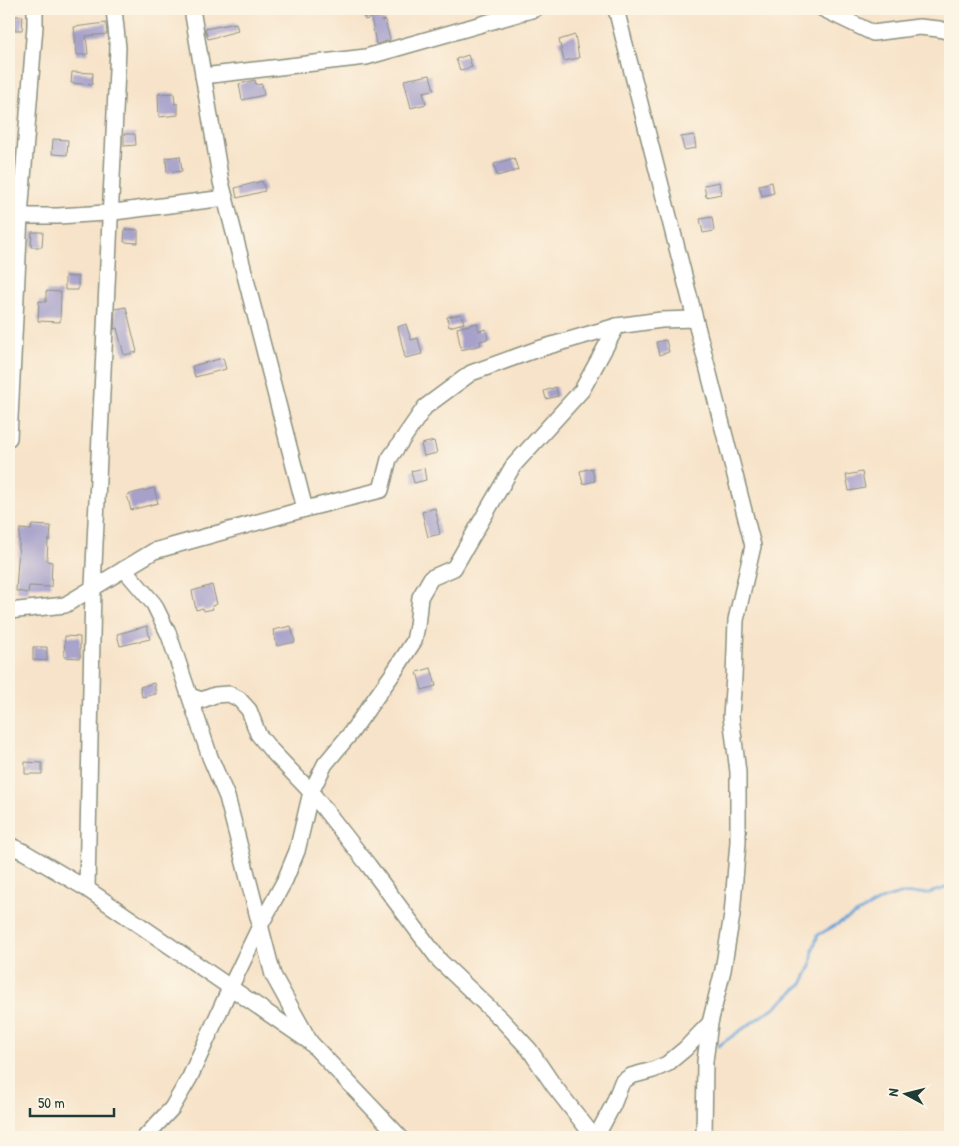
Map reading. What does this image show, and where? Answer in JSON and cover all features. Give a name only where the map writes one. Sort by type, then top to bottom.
[{"type":"street","points":[[9,438],[14,216],[35,26],[35,9]]},
{"type":"street","points":[[87,889],[93,588],[118,48],[114,9]]},
{"type":"street","points":[[192,9],[221,182],[305,509]]},
{"type":"street","points":[[203,76],[366,56],[535,9]]},
{"type":"street","points":[[616,9],[753,546],[736,620],[734,677],[730,716],[738,772],[738,842],[732,915],[723,970],[710,1023],[705,1061],[704,1137]]},
{"type":"street","points":[[823,9],[873,33],[919,27],[950,32]]},
{"type":"street","points":[[14,216],[106,213],[225,198]]},
{"type":"street","points":[[9,611],[65,605],[154,551],[381,490],[389,459],[424,407],[471,373],[535,350],[617,326],[661,320],[695,319]]},
{"type":"street","points":[[145,1137],[172,1108],[190,1077],[230,988],[285,880],[297,851],[311,792],[325,764],[355,727],[414,641],[420,598],[431,578],[454,568],[513,466],[582,390],[617,326]]},
{"type":"street","points":[[124,569],[154,604],[169,635],[210,757],[227,796],[273,975],[310,1042]]},
{"type":"street","points":[[190,696],[202,700],[215,695],[229,694],[239,698],[249,710],[258,734],[311,792],[440,961],[503,1021],[528,1049],[554,1086],[595,1137],[610,1110],[622,1082],[631,1076],[667,1064],[685,1049],[710,1023]]},
{"type":"street","points":[[9,845],[87,889],[310,1042],[400,1137]]},
{"type":"building","points":[[362,9],[378,9],[381,21],[385,20],[390,40],[376,44],[371,18],[365,20]]},
{"type":"building","points":[[11,16],[23,16],[22,30],[11,30]]},
{"type":"building","points":[[106,23],[107,34],[86,36],[88,54],[77,55],[74,27]]},
{"type":"building","points":[[236,23],[238,31],[208,39],[205,29]]},
{"type":"building","points":[[575,35],[579,58],[564,61],[559,40]]},
{"type":"building","points":[[468,55],[472,67],[460,70],[456,59]]},
{"type":"building","points":[[72,72],[93,73],[92,85],[71,83]]},
{"type":"building","points":[[430,75],[434,90],[423,92],[426,104],[411,108],[404,80]]},
{"type":"building","points":[[255,80],[256,85],[262,84],[264,95],[242,100],[239,84]]},
{"type":"building","points":[[174,93],[175,104],[178,104],[178,115],[159,117],[158,94]]},
{"type":"building","points":[[124,134],[135,134],[136,145],[124,146]]},
{"type":"building","points":[[694,135],[696,148],[684,150],[681,137]]},
{"type":"building","points":[[53,139],[68,140],[67,155],[52,154]]},
{"type":"building","points":[[180,156],[182,171],[167,173],[166,158]]},
{"type":"building","points":[[514,158],[518,170],[497,176],[494,164]]},
{"type":"building","points":[[262,181],[265,191],[237,198],[235,188]]},
{"type":"building","points":[[719,182],[721,194],[706,197],[704,185]]},
{"type":"building","points":[[772,182],[774,193],[762,196],[759,185]]},
{"type":"building","points":[[712,217],[714,231],[703,233],[700,219]]},
{"type":"building","points":[[125,229],[138,230],[138,243],[124,242]]},
{"type":"building","points":[[32,232],[43,232],[42,247],[31,247]]},
{"type":"building","points":[[65,276],[78,277],[78,290],[65,290]]},
{"type":"building","points":[[46,291],[61,292],[60,322],[38,321],[39,301],[46,302]]},
{"type":"building","points":[[126,307],[137,352],[124,355],[117,328],[114,329],[115,309]]},
{"type":"building","points":[[461,314],[464,323],[449,327],[447,317]]},
{"type":"building","points":[[477,323],[479,331],[486,329],[488,339],[480,341],[481,345],[461,350],[457,328]]},
{"type":"building","points":[[406,324],[411,340],[418,338],[422,354],[405,358],[398,327]]},
{"type":"building","points":[[666,340],[669,352],[659,355],[656,342]]},
{"type":"building","points":[[223,358],[226,369],[195,377],[192,366]]},
{"type":"building","points":[[556,387],[558,396],[546,399],[544,391]]},
{"type":"building","points":[[434,441],[437,453],[424,456],[421,444]]},
{"type":"building","points":[[424,468],[426,480],[414,483],[411,471]]},
{"type":"building","points":[[592,468],[595,481],[583,484],[580,471]]},
{"type":"building","points":[[862,472],[865,488],[849,491],[846,475]]},
{"type":"building","points":[[154,488],[158,503],[131,510],[127,495]]},
{"type":"building","points":[[435,508],[440,534],[428,537],[422,512]]},
{"type":"building","points":[[32,525],[51,526],[47,561],[52,562],[51,587],[29,586],[28,593],[16,591],[20,529],[31,530]]},
{"type":"building","points":[[212,585],[217,604],[212,606],[213,609],[204,611],[203,608],[196,610],[192,591]]},
{"type":"building","points":[[147,626],[150,639],[120,646],[117,634]]},
{"type":"building","points":[[291,626],[295,642],[277,646],[273,630]]},
{"type":"building","points":[[65,636],[80,637],[80,658],[64,657]]},
{"type":"building","points":[[33,647],[47,647],[47,661],[33,660]]},
{"type":"building","points":[[431,668],[436,686],[422,690],[417,672]]},
{"type":"building","points":[[154,683],[156,694],[142,697],[140,687]]},
{"type":"building","points":[[25,762],[42,763],[42,774],[25,774]]},
{"type":"waterway","points":[[718,1046],[779,1004],[802,984],[811,966],[813,949],[818,935],[883,899],[900,894],[929,893],[943,889],[950,884]]}]
